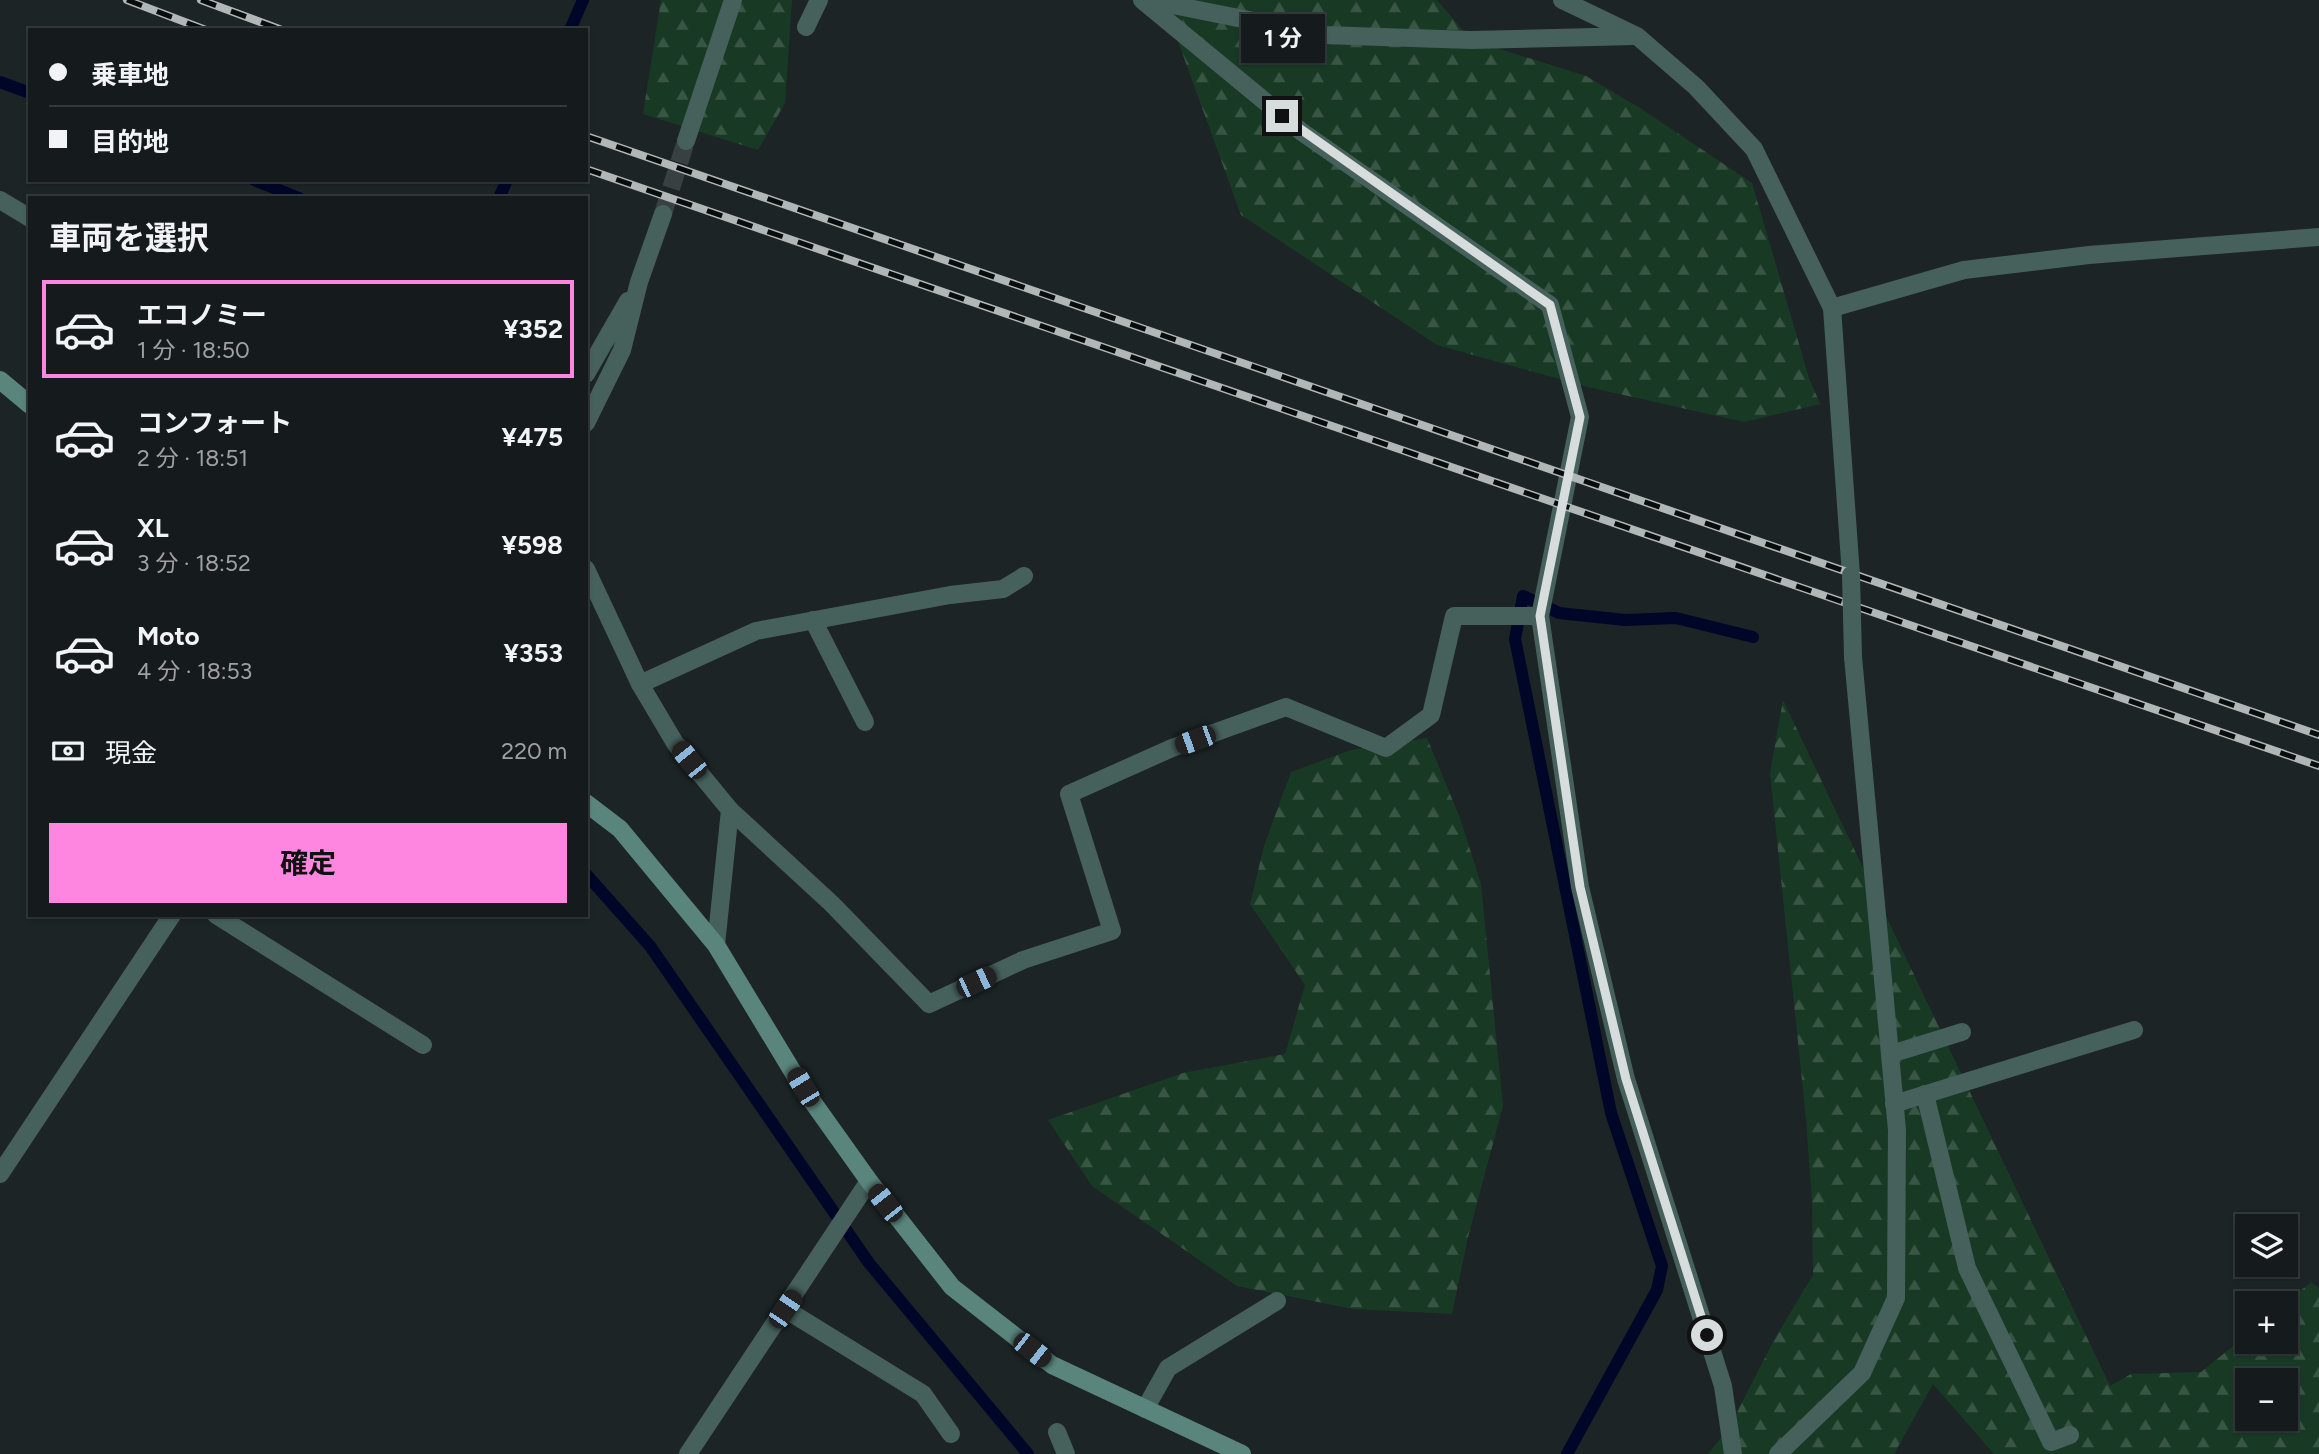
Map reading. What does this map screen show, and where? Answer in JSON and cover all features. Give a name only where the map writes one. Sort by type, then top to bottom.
[{"type":"street","points":[[686,141],[733,0]]},
{"type":"street","points":[[806,27],[819,0]]},
{"type":"street","points":[[1142,0],[1302,132],[1550,305],[1580,417],[1539,615],[1580,887],[1626,1079],[1723,1386],[1733,1454]]},
{"type":"street","points":[[1149,0],[1323,35],[1471,40],[1637,36]]},
{"type":"street","points":[[1562,0],[1637,36],[1696,87],[1754,149],[1832,308],[1847,487],[1853,657],[1891,1054],[1896,1298],[1862,1373],[1778,1454]]},
{"type":"street","points":[[0,200],[28,217]]},
{"type":"street","points":[[588,419],[622,350],[639,282],[663,214]]},
{"type":"street","points":[[1832,308],[1964,270],[2089,255],[2319,237]]},
{"type":"street","points":[[588,371],[639,282]]},
{"type":"street","points":[[0,380],[28,403]]},
{"type":"street","points":[[588,573],[640,684],[675,743],[730,810],[832,904],[929,1004],[1023,960],[1112,931],[1069,794],[1172,748],[1286,707],[1386,748],[1431,715],[1454,615],[1539,615]]},
{"type":"street","points":[[640,684],[756,631],[950,595],[1003,589],[1024,576]]},
{"type":"street","points":[[813,620],[865,722]]},
{"type":"street","points":[[588,805],[620,829],[716,945],[803,1087],[869,1181],[952,1287],[1052,1365],[1242,1454]]},
{"type":"street","points":[[716,945],[730,810]]},
{"type":"street","points":[[0,1174],[171,917]]},
{"type":"street","points":[[219,917],[423,1045]]},
{"type":"street","points":[[1894,1104],[2134,1030]]},
{"type":"street","points":[[1891,1054],[1962,1032]]},
{"type":"street","points":[[1924,1094],[1967,1268],[2051,1443],[2070,1435]]},
{"type":"street","points":[[688,1454],[869,1181]]},
{"type":"street","points":[[1145,1409],[1168,1368],[1277,1301]]},
{"type":"street","points":[[785,1309],[923,1394],[951,1434]]},
{"type":"street","points":[[1057,1432],[1066,1454]]},
{"type":"green space","points":[[661,0],[792,0],[785,103],[758,150],[643,114]]},
{"type":"green space","points":[[1163,0],[1437,0],[1471,40],[1586,76],[1640,108],[1752,183],[1809,378],[1820,404],[1744,422],[1588,387],[1437,345],[1241,215]]},
{"type":"green space","points":[[1783,700],[2110,1386],[2131,1374],[2201,1372],[2235,1345],[2235,1354],[2298,1354],[2298,1293],[2311,1282],[2319,1288],[2319,1454],[1994,1454],[1933,1384],[1894,1454],[1708,1454],[1729,1428],[1774,1340],[1813,1275],[1812,1201],[1770,773]]},
{"type":"green space","points":[[1427,738],[1460,818],[1481,884],[1503,1106],[1468,1237],[1452,1314],[1353,1309],[1237,1286],[1092,1186],[1048,1120],[1183,1073],[1285,1054],[1305,985],[1250,904],[1264,846],[1291,772],[1351,750]]},
{"type":"waterway","points":[[571,28],[583,0]]},
{"type":"waterway","points":[[0,82],[28,92]]},
{"type":"waterway","points":[[259,182],[294,196]]},
{"type":"waterway","points":[[500,196],[506,182]]},
{"type":"waterway","points":[[1567,1454],[1657,1290],[1662,1266],[1611,1113],[1515,639],[1523,596],[1559,613],[1625,620],[1676,618],[1753,637]]},
{"type":"waterway","points":[[588,876],[650,946],[869,1263],[1028,1454]]},
{"type":"tunnel","points":[[663,214],[686,141]]},
{"type":"railway","points":[[127,0],[201,28]]},
{"type":"railway","points":[[201,0],[277,28]]},
{"type":"railway","points":[[588,137],[2319,735]]},
{"type":"railway","points":[[588,170],[2319,766]]},
{"type":"route","points":[[1282,116],[1550,305],[1580,417],[1540,616],[1580,887],[1626,1079],[1707,1335]]}]
